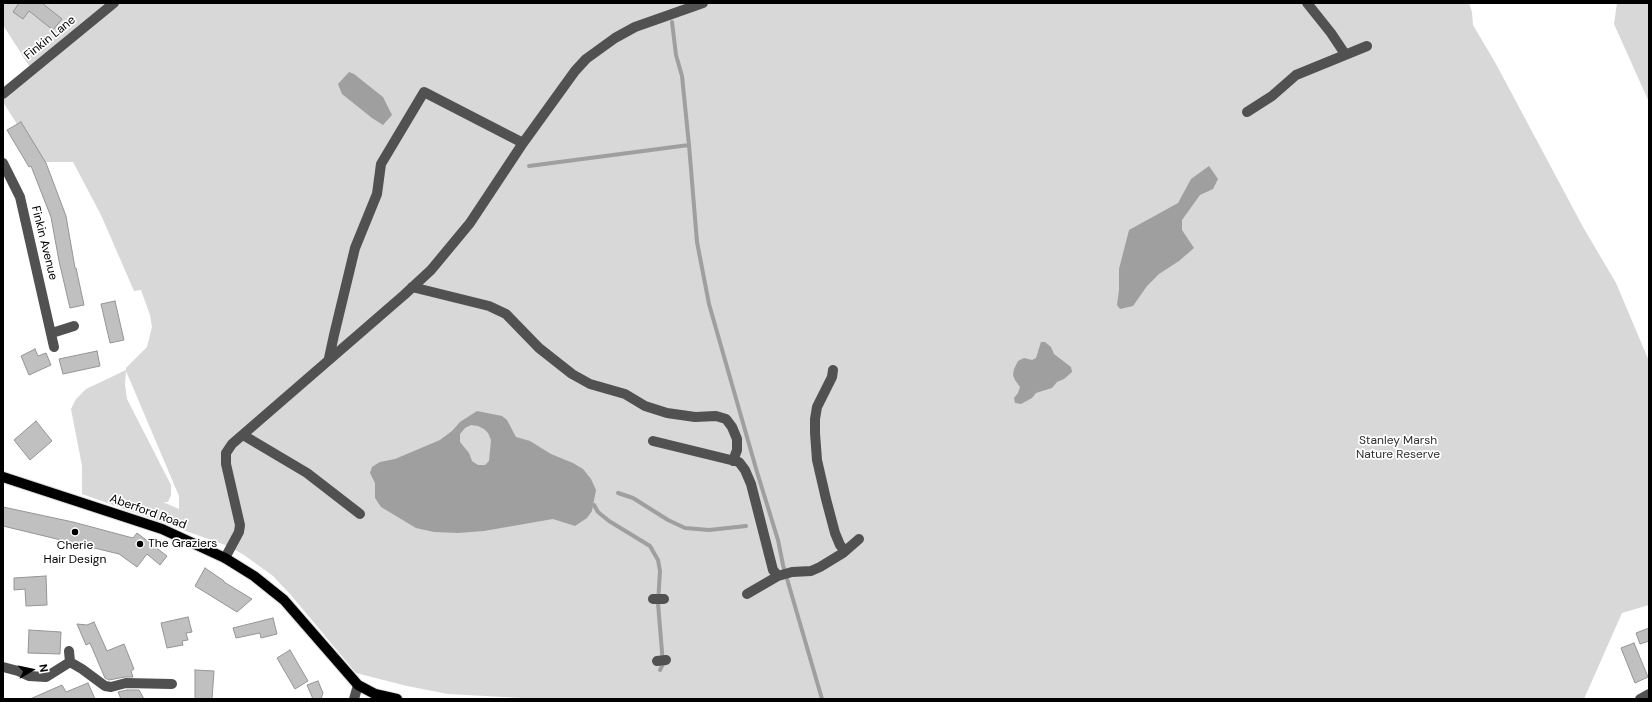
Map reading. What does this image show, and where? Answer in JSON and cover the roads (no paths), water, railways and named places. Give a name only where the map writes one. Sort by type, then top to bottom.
[{"type":"main road","name":"Aberford Road","points":[[3,477],[162,529],[225,558],[254,576],[284,600],[358,685],[375,694],[397,699]]},
{"type":"street","name":"Finkin Lane","points":[[3,94],[114,3]]},
{"type":"street","points":[[225,558],[239,532],[240,525],[226,464],[226,453],[232,444],[412,287],[450,248],[470,223],[523,143],[575,70],[595,52],[634,27],[703,3]]},
{"type":"street","points":[[1307,3],[1331,33],[1345,54]]},
{"type":"street","points":[[1247,112],[1269,98],[1296,75],[1367,46]]},
{"type":"street","points":[[330,358],[355,248],[377,194],[381,164],[424,92],[523,143]]},
{"type":"street","name":"Finkin Avenue","points":[[3,163],[20,197],[54,347]]},
{"type":"street","points":[[412,287],[489,306],[506,314],[539,348],[572,374],[590,384],[626,394],[645,406],[667,413],[695,417],[716,416],[726,420],[732,427],[736,439],[737,450],[734,461]]},
{"type":"street","points":[[52,333],[74,326]]},
{"type":"street","points":[[833,370],[832,377],[817,407],[815,433],[817,460],[826,499],[835,533],[840,545],[845,551]]},
{"type":"street","points":[[242,435],[307,473],[360,514]]},
{"type":"street","points":[[653,441],[739,462],[745,470],[767,544],[773,570],[778,576]]},
{"type":"street","points":[[747,594],[778,576],[811,571],[826,564],[859,539]]},
{"type":"street","points":[[653,599],[664,599]]},
{"type":"street","points":[[69,651],[70,662]]},
{"type":"street","points":[[3,667],[29,676],[46,677],[70,662]]},
{"type":"street","points":[[70,662],[105,686],[111,687],[126,683],[172,684]]},
{"type":"street","points":[[354,699],[358,685]]},
{"type":"street","points":[[1640,699],[1649,694]]},
{"type":"waterway","points":[[672,22],[676,55],[682,76],[697,242],[709,304],[778,540],[783,565],[822,699]]},
{"type":"waterway","points":[[529,166],[689,145]]},
{"type":"waterway","points":[[618,493],[633,498],[668,520],[685,528],[709,530],[746,526]]},
{"type":"waterway","points":[[594,505],[598,512],[609,521],[650,546],[658,560],[660,571],[658,603],[663,664],[660,670]]},
{"type":"place","name":"Cherie Hair Design","points":[[75,532]]},
{"type":"place","name":"The Graziers","points":[[140,544]]},
{"type":"park label","name":"Stanley Marsh Nature Reserve","points":[[1398,448]]}]
